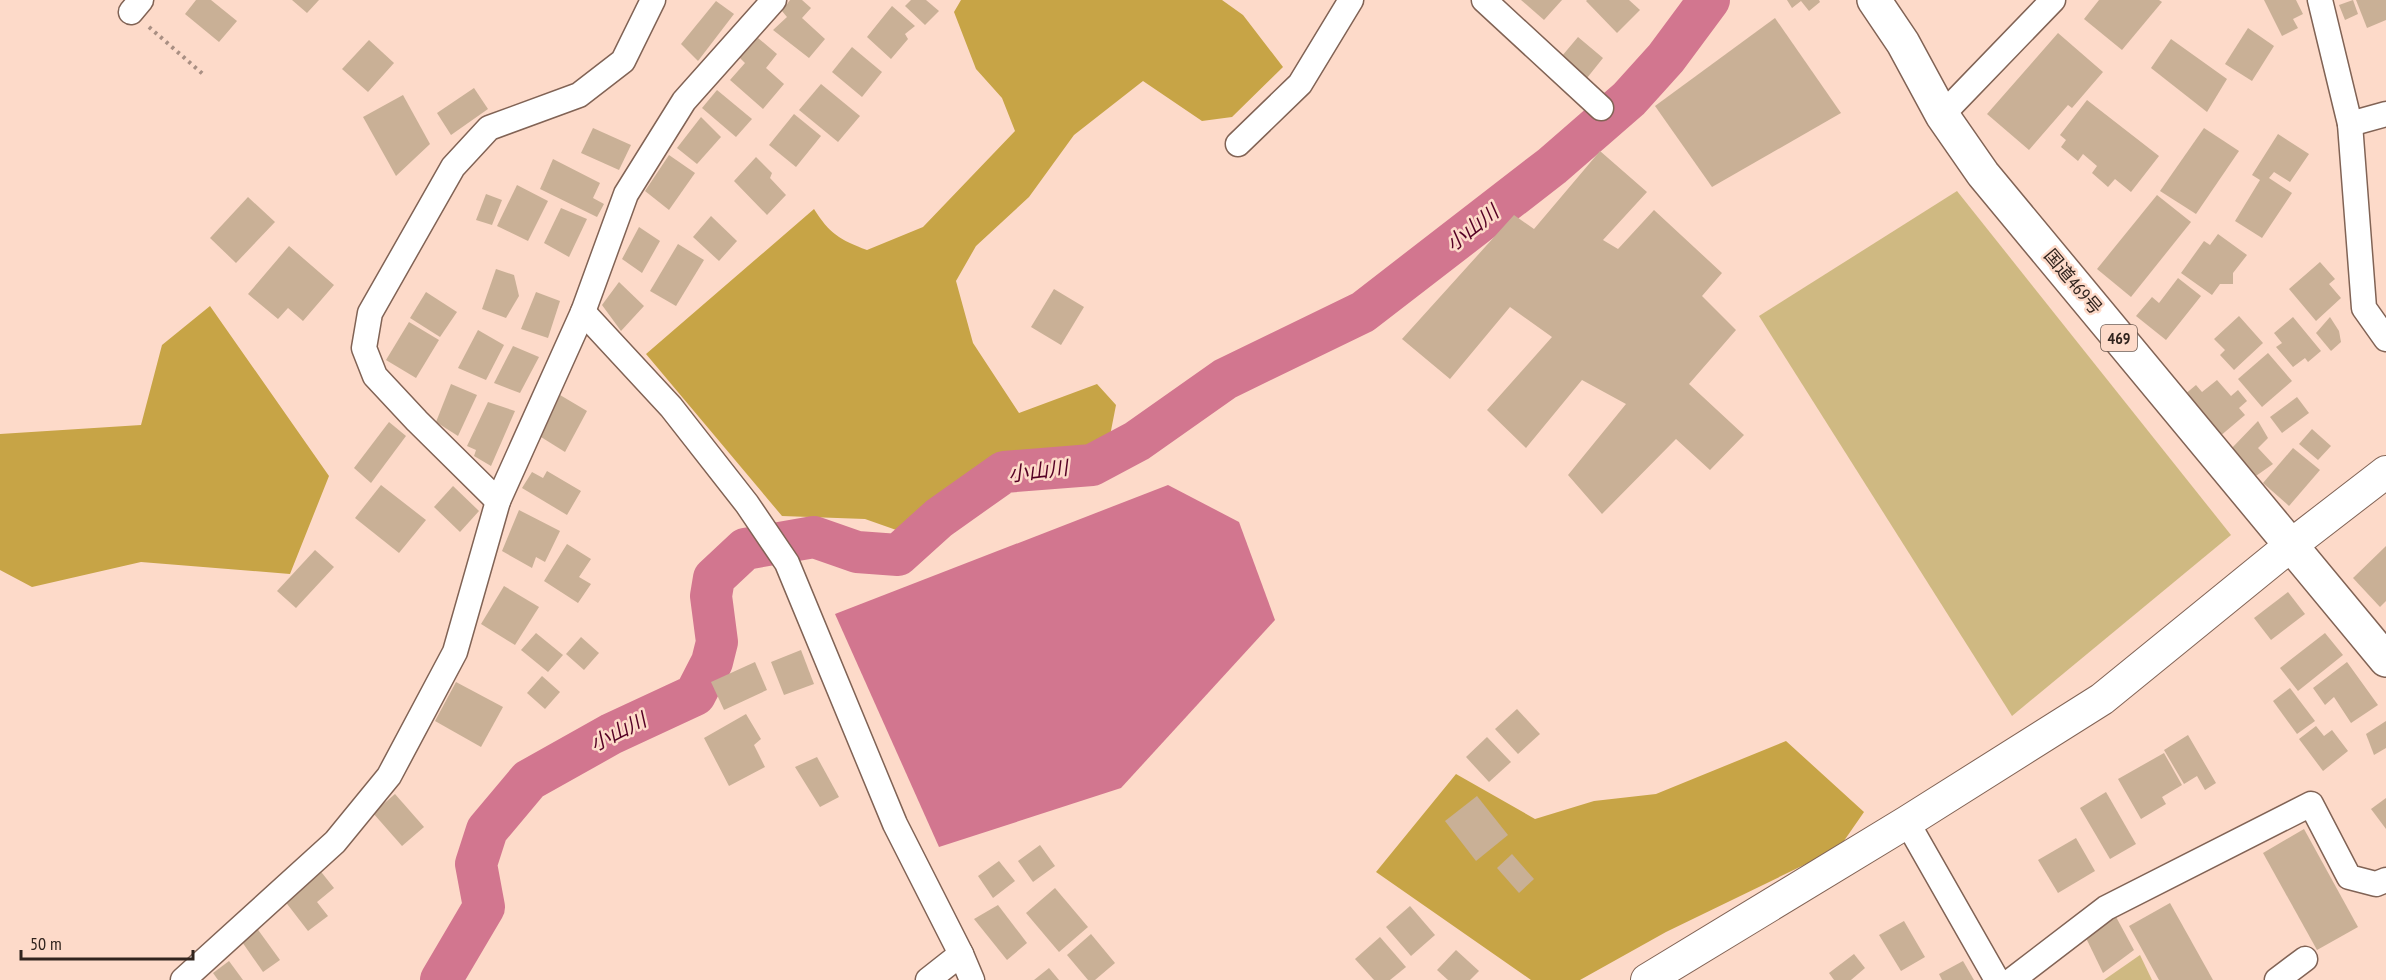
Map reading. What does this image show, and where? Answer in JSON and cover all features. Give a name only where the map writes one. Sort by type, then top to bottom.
[{"type":"highway","name":"国道469号","points":[[1874,0],[1903,43],[1942,115],[1983,174],[2386,660]]},
{"type":"street","points":[[498,501],[375,376],[364,348],[370,313],[453,167],[489,128],[579,95],[623,61],[653,0]]},
{"type":"street","points":[[183,980],[335,842],[389,776],[455,652],[498,501],[583,312],[626,194],[684,101],[774,0]]},
{"type":"street","points":[[1238,144],[1300,84],[1351,0]]},
{"type":"street","points":[[1484,0],[1601,108]]},
{"type":"street","points":[[1942,115],[2053,0]]},
{"type":"street","points":[[2320,0],[2350,124],[2364,308],[2386,339]]},
{"type":"street","points":[[2350,124],[2386,114]]},
{"type":"street","points":[[583,312],[671,407],[759,521],[784,558],[895,824],[972,980]]},
{"type":"street","points":[[1647,980],[2102,699],[2290,546],[2386,472]]},
{"type":"street","points":[[2012,980],[2106,908],[2311,804],[2349,877],[2376,884],[2386,880]]},
{"type":"street","points":[[1906,822],[1997,980]]},
{"type":"street","points":[[928,980],[961,954]]},
{"type":"street","points":[[2277,980],[2305,959]]},
{"type":"path","points":[[136,6],[204,75]]},
{"type":"shaded area","points":[[961,0],[1222,0],[1243,15],[1283,67],[1232,117],[1202,121],[1143,81],[1074,135],[1029,197],[976,246],[956,281],[973,343],[1019,413],[1097,384],[1116,405],[1108,446],[988,471],[919,538],[865,519],[782,516],[646,354],[814,209],[836,235],[867,250],[923,227],[1015,131],[1002,98],[976,69],[954,12]]},
{"type":"shaded area","points":[[1957,191],[2231,535],[2012,716],[1759,316]]},
{"type":"shaded area","points":[[210,306],[329,476],[290,574],[141,562],[32,587],[0,570],[0,434],[141,425],[162,345]]},
{"type":"shaded area","points":[[1168,485],[1239,522],[1275,620],[1121,788],[939,847],[835,614]]},
{"type":"shaded area","points":[[1786,741],[1864,812],[1839,848],[1666,932],[1580,980],[1531,980],[1376,872],[1456,774],[1535,819],[1594,801],[1656,794]]},
{"type":"shaded area","points":[[2140,955],[2152,980],[2104,980]]},
{"type":"building","points":[[196,0],[211,0],[237,21],[219,42],[185,14]]},
{"type":"building","points":[[292,0],[319,0],[307,13]]},
{"type":"building","points":[[790,0],[802,0],[811,8],[802,18],[825,39],[809,58],[773,30],[787,17],[782,11]]},
{"type":"building","points":[[911,0],[926,0],[939,11],[925,25],[905,6]]},
{"type":"building","points":[[1521,0],[1562,0],[1544,20]]},
{"type":"building","points":[[1587,0],[1629,0],[1640,10],[1617,33]]},
{"type":"building","points":[[1787,0],[1819,0],[1820,2],[1809,11],[1801,1],[1792,8]]},
{"type":"building","points":[[2099,0],[2159,0],[2162,2],[2122,50],[2084,19]]},
{"type":"building","points":[[2264,0],[2296,0],[2303,14],[2293,19],[2298,28],[2282,36]]},
{"type":"building","points":[[2353,0],[2358,14],[2345,20],[2339,5]]},
{"type":"building","points":[[2356,0],[2386,0],[2386,20],[2367,28]]},
{"type":"building","points":[[716,1],[734,14],[698,61],[681,44]]},
{"type":"building","points":[[892,6],[915,26],[905,34],[908,39],[891,59],[867,37]]},
{"type":"building","points":[[1775,18],[1841,113],[1712,187],[1655,106]]},
{"type":"building","points":[[2248,28],[2274,46],[2252,81],[2225,64]]},
{"type":"building","points":[[2058,33],[2103,72],[2072,108],[2068,105],[2029,150],[1987,114]]},
{"type":"building","points":[[1578,37],[1603,58],[1583,83],[1569,71],[1573,65],[1562,56]]},
{"type":"building","points":[[758,38],[777,54],[766,68],[784,84],[763,109],[730,80],[745,63],[740,58]]},
{"type":"building","points":[[2171,39],[2227,79],[2207,112],[2151,68]]},
{"type":"building","points":[[369,40],[394,63],[368,92],[342,69]]},
{"type":"building","points":[[852,47],[882,72],[862,97],[832,72]]},
{"type":"building","points":[[821,84],[860,116],[838,142],[799,110]]},
{"type":"building","points":[[474,88],[488,109],[451,135],[437,113]]},
{"type":"building","points":[[717,90],[752,119],[736,137],[702,108]]},
{"type":"building","points":[[403,95],[430,144],[396,176],[363,117]]},
{"type":"building","points":[[2087,100],[2159,156],[2131,192],[2115,179],[2108,187],[2092,173],[2097,166],[2083,154],[2078,161],[2061,147],[2066,140],[2060,135]]},
{"type":"building","points":[[794,114],[821,136],[796,167],[769,145]]},
{"type":"building","points":[[701,117],[721,137],[697,164],[677,148]]},
{"type":"building","points":[[593,128],[631,145],[619,170],[581,153]]},
{"type":"building","points":[[2204,128],[2239,151],[2196,214],[2160,191]]},
{"type":"building","points":[[2278,134],[2309,154],[2290,182],[2274,172],[2269,178],[2292,193],[2262,238],[2235,221],[2260,180],[2252,175]]},
{"type":"building","points":[[1600,151],[1647,192],[1603,240],[1618,249],[1654,210],[1722,273],[1702,296],[1736,330],[1689,384],[1744,435],[1710,470],[1676,439],[1602,514],[1568,475],[1626,404],[1582,380],[1526,448],[1487,410],[1552,337],[1510,307],[1450,379],[1402,339],[1514,215],[1534,229]]},
{"type":"building","points":[[669,155],[695,173],[669,210],[645,191]]},
{"type":"building","points":[[756,157],[772,173],[770,178],[786,195],[767,215],[734,181]]},
{"type":"building","points":[[553,159],[600,183],[593,198],[604,204],[597,217],[540,189]]},
{"type":"building","points":[[517,185],[548,201],[528,241],[497,226]]},
{"type":"building","points":[[486,194],[502,200],[492,225],[476,220]]},
{"type":"building","points":[[2157,195],[2191,222],[2131,297],[2097,269]]},
{"type":"building","points":[[248,197],[275,222],[236,263],[210,238]]},
{"type":"building","points":[[561,208],[587,219],[569,257],[544,243]]},
{"type":"building","points":[[711,216],[737,241],[719,261],[693,237]]},
{"type":"building","points":[[639,227],[660,241],[642,273],[622,259]]},
{"type":"building","points":[[2218,234],[2247,255],[2233,273],[2233,284],[2220,284],[2212,295],[2181,273],[2204,241],[2210,245]]},
{"type":"building","points":[[678,244],[704,260],[676,306],[650,291]]},
{"type":"building","points":[[289,246],[334,285],[303,321],[288,308],[278,319],[248,294]]},
{"type":"building","points":[[2320,262],[2335,279],[2329,284],[2341,298],[2316,321],[2289,289]]},
{"type":"building","points":[[496,269],[514,275],[519,296],[506,318],[482,309]]},
{"type":"building","points":[[2178,278],[2201,296],[2166,340],[2136,316],[2152,297],[2159,303]]},
{"type":"building","points":[[619,282],[644,306],[621,331],[602,305]]},
{"type":"building","points":[[1054,289],[1084,307],[1061,345],[1031,327]]},
{"type":"building","points":[[426,292],[457,312],[440,337],[410,318]]},
{"type":"building","points":[[536,292],[560,301],[548,338],[521,329]]},
{"type":"building","points":[[2239,316],[2263,343],[2234,370],[2220,355],[2225,350],[2214,339]]},
{"type":"building","points":[[2293,317],[2321,351],[2308,362],[2305,358],[2293,367],[2276,347],[2282,343],[2274,333]]},
{"type":"building","points":[[2330,317],[2339,331],[2341,342],[2331,351],[2316,333]]},
{"type":"building","points":[[409,322],[439,340],[416,378],[386,360]]},
{"type":"building","points":[[478,330],[504,345],[486,380],[458,368]]},
{"type":"building","points":[[513,346],[539,357],[520,393],[494,383]]},
{"type":"building","points":[[2268,353],[2292,381],[2262,407],[2238,379]]},
{"type":"building","points":[[2217,380],[2231,396],[2238,390],[2247,401],[2239,408],[2245,415],[2219,437],[2184,395],[2196,385],[2202,392]]},
{"type":"building","points":[[451,384],[477,395],[458,436],[436,422]]},
{"type":"building","points":[[560,395],[587,411],[565,452],[541,437]]},
{"type":"building","points":[[2297,397],[2309,413],[2282,433],[2270,417]]},
{"type":"building","points":[[488,402],[515,411],[491,466],[474,456],[476,450],[467,446]]},
{"type":"building","points":[[2258,421],[2268,438],[2258,448],[2273,464],[2253,478],[2230,450]]},
{"type":"building","points":[[389,422],[406,436],[371,483],[354,468]]},
{"type":"building","points":[[2312,429],[2331,446],[2318,460],[2299,444]]},
{"type":"building","points":[[2293,448],[2320,470],[2289,506],[2263,483]]},
{"type":"building","points":[[547,471],[581,491],[567,515],[522,488],[532,472],[543,478]]},
{"type":"building","points":[[381,485],[426,520],[399,553],[355,518]]},
{"type":"building","points":[[453,486],[479,511],[460,532],[434,507]]},
{"type":"building","points":[[519,510],[560,531],[545,562],[536,557],[532,568],[502,551]]},
{"type":"building","points":[[567,544],[591,559],[579,577],[591,584],[578,603],[544,581]]},
{"type":"building","points":[[2386,546],[2386,601],[2380,607],[2353,578]]},
{"type":"building","points":[[315,550],[334,567],[296,608],[277,591]]},
{"type":"building","points":[[504,586],[539,607],[515,645],[481,624]]},
{"type":"building","points":[[2288,592],[2305,614],[2271,640],[2254,618]]},
{"type":"building","points":[[536,633],[563,655],[548,672],[521,650]]},
{"type":"building","points":[[2325,633],[2343,655],[2298,691],[2280,668]]},
{"type":"building","points":[[581,637],[599,653],[584,670],[566,654]]},
{"type":"building","points":[[801,650],[814,684],[784,695],[771,662]]},
{"type":"building","points":[[755,662],[767,690],[724,710],[711,682]]},
{"type":"building","points":[[2347,662],[2378,705],[2351,723],[2334,697],[2325,705],[2313,688]]},
{"type":"building","points":[[542,676],[560,692],[545,709],[527,693]]},
{"type":"building","points":[[456,682],[503,707],[481,747],[435,721]]},
{"type":"building","points":[[2290,688],[2315,721],[2297,734],[2273,701]]},
{"type":"building","points":[[1517,709],[1540,734],[1518,754],[1495,729]]},
{"type":"building","points":[[746,714],[761,739],[754,745],[765,767],[729,786],[704,738]]},
{"type":"building","points":[[2386,721],[2386,748],[2374,755],[2366,734]]},
{"type":"building","points":[[2316,726],[2324,736],[2332,730],[2348,751],[2323,771],[2299,739]]},
{"type":"building","points":[[2188,735],[2216,783],[2205,790],[2197,776],[2184,784],[2164,750]]},
{"type":"building","points":[[1487,737],[1511,762],[1489,782],[1466,757]]},
{"type":"building","points":[[2164,753],[2182,785],[2162,797],[2166,804],[2141,819],[2118,779]]},
{"type":"building","points":[[817,757],[839,797],[820,807],[795,767]]},
{"type":"building","points":[[2106,792],[2136,844],[2110,859],[2080,808]]},
{"type":"building","points":[[395,794],[424,827],[402,846],[373,813]]},
{"type":"building","points":[[1477,796],[1508,835],[1476,861],[1445,821]]},
{"type":"building","points":[[2386,798],[2386,829],[2371,809]]},
{"type":"building","points":[[2304,829],[2358,927],[2317,950],[2263,853]]},
{"type":"building","points":[[2076,838],[2095,871],[2058,893],[2038,860]]},
{"type":"building","points":[[1040,845],[1055,866],[1033,882],[1018,861]]},
{"type":"building","points":[[1512,854],[1534,879],[1519,893],[1497,868]]},
{"type":"building","points":[[999,861],[1015,881],[993,898],[978,876]]},
{"type":"building","points":[[318,868],[334,888],[317,902],[328,916],[308,931],[281,896]]},
{"type":"building","points":[[1055,888],[1088,927],[1059,952],[1026,913]]},
{"type":"building","points":[[2170,903],[2213,980],[2159,980],[2129,926]]},
{"type":"building","points":[[998,905],[1027,943],[1007,960],[974,919]]},
{"type":"building","points":[[1410,906],[1435,935],[1411,956],[1386,927]]},
{"type":"building","points":[[2115,915],[2134,950],[2103,973],[2086,938]]},
{"type":"building","points":[[1904,921],[1925,957],[1901,971],[1879,935]]},
{"type":"building","points":[[256,927],[280,960],[263,972],[240,939]]},
{"type":"building","points":[[1091,934],[1115,963],[1095,980],[1088,980],[1067,955]]},
{"type":"building","points":[[1380,937],[1406,967],[1390,980],[1374,980],[1355,959]]},
{"type":"building","points":[[1456,950],[1479,971],[1470,980],[1448,980],[1437,970]]},
{"type":"building","points":[[1854,954],[1865,968],[1851,980],[1834,980],[1829,973]]},
{"type":"building","points":[[229,961],[243,980],[218,980],[213,973]]},
{"type":"building","points":[[1963,961],[1974,980],[1942,980],[1939,974]]},
{"type":"building","points":[[1049,968],[1059,980],[1034,980]]},
{"type":"waterway","name":"小山川","points":[[441,980],[484,907],[476,864],[487,830],[529,780],[611,734],[695,695],[712,662],[717,642],[711,596],[714,578],[745,549],[814,537],[857,552],[898,555],[939,518],[1004,472],[1092,465],[1137,441],[1225,379],[1363,312],[1552,166],[1629,99],[1666,58],[1709,0]]}]
